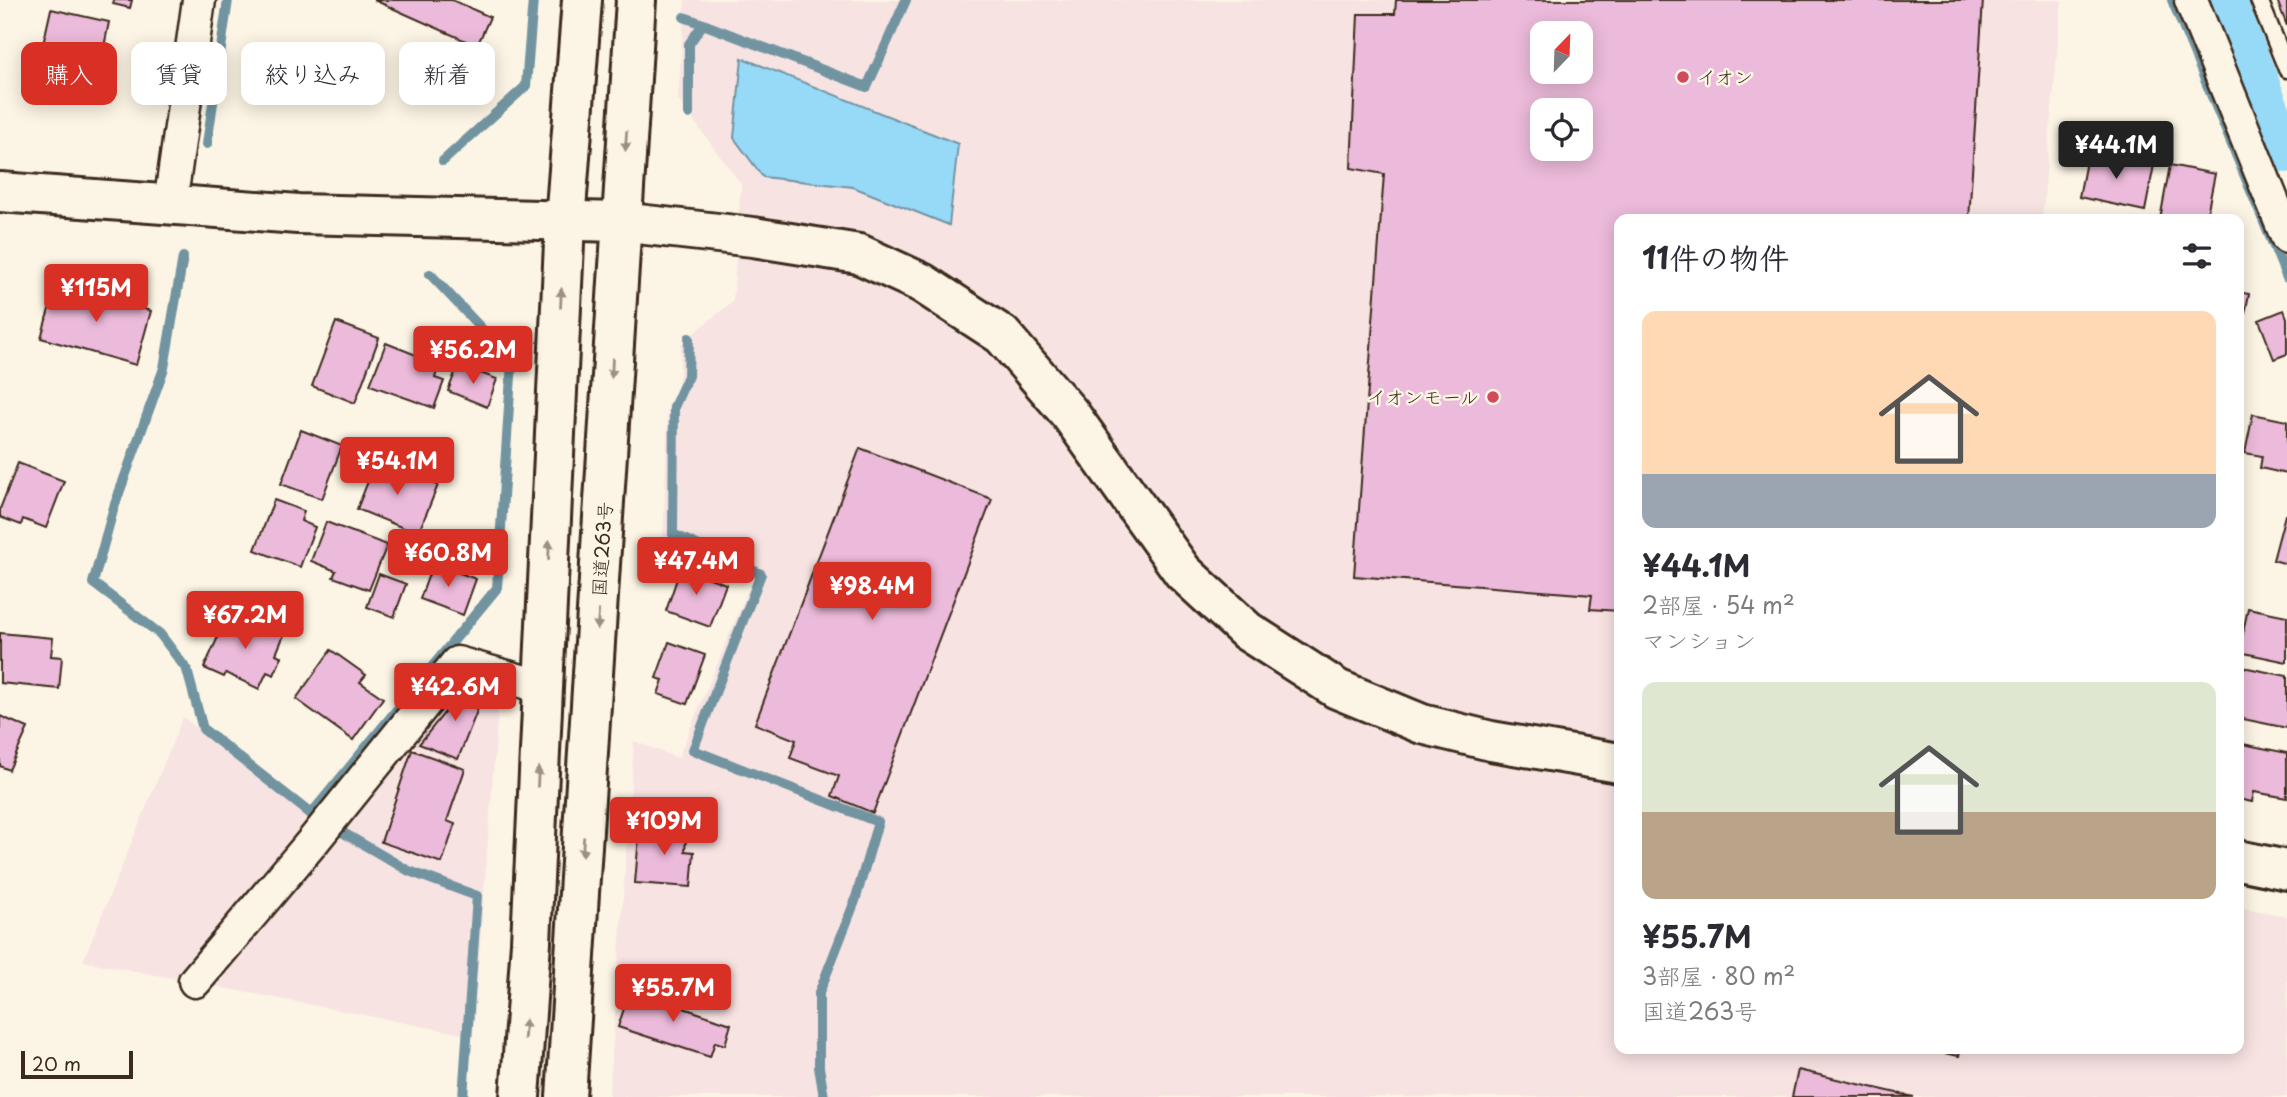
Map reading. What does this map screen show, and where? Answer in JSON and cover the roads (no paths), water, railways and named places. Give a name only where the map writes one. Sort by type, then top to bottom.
[{"type":"main road","points":[[520,1097],[531,942],[565,222],[582,0]]},
{"type":"main road","name":"国道263号","points":[[566,1097],[636,0]]},
{"type":"main road","points":[[0,192],[298,214],[620,222],[753,237],[859,254],[922,283],[1002,335],[1070,414],[1183,572],[1247,631],[1338,689],[1422,724],[1491,741],[1614,762]]},
{"type":"main road","points":[[2244,861],[2287,870]]},
{"type":"street","points":[[170,205],[199,0]]},
{"type":"street","points":[[2191,0],[2287,237]]},
{"type":"street","points":[[195,981],[314,840],[457,663],[542,687]]},
{"type":"lane","points":[[2259,0],[2287,69]]},
{"type":"water","points":[[742,58],[958,144],[949,225],[853,187],[763,177],[734,138]]},
{"type":"waterway","points":[[207,144],[228,0]]},
{"type":"waterway","points":[[443,161],[526,86],[533,0]]},
{"type":"waterway","points":[[689,114],[689,44],[703,24],[867,87],[906,0]]},
{"type":"waterway","points":[[2172,0],[2287,278]]},
{"type":"waterway","points":[[2226,0],[2287,153]]},
{"type":"waterway","points":[[684,17],[703,24]]},
{"type":"waterway","points":[[183,257],[164,368],[114,507],[93,583],[160,634],[187,670],[203,729],[311,814],[409,871],[477,896],[463,1097]]},
{"type":"waterway","points":[[311,814],[497,588],[512,361],[430,274]]},
{"type":"waterway","points":[[689,338],[688,376],[674,407],[673,534],[761,574],[693,750],[878,822],[855,901],[819,993],[819,1067],[824,1097]]},
{"type":"place","name":"イオン","points":[[1683,77]]},
{"type":"place","name":"イオンモール","points":[[1493,397]]}]
